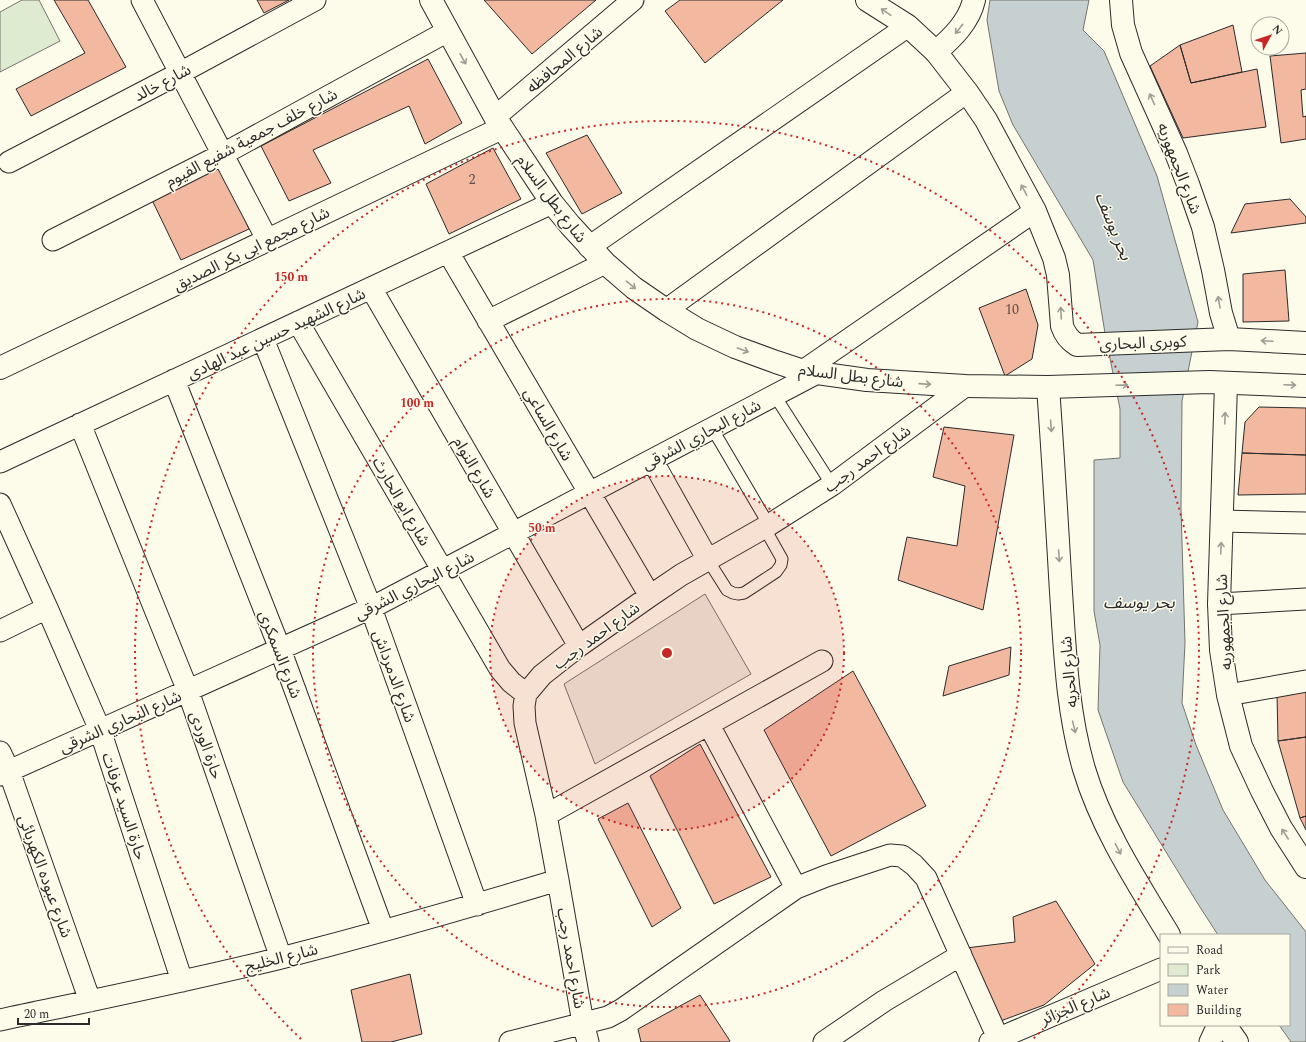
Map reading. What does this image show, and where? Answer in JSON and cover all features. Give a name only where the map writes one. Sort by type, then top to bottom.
[{"type":"main road","name":"شارع بطل السلام","points":[[431,0],[499,123],[552,203],[570,226],[605,263],[634,288],[697,329],[735,347],[776,362],[810,372],[867,380],[965,386],[1048,387],[1218,383]]},
{"type":"main road","points":[[867,0],[908,26],[936,52],[967,92],[986,120],[1035,211]]},
{"type":"main road","points":[[936,52],[965,22],[973,6],[974,0]]},
{"type":"main road","name":"شارع الجمهوريه","points":[[1121,0],[1123,25],[1131,53],[1176,153],[1203,227],[1221,313],[1218,339]]},
{"type":"main road","name":"شارع مجمع ابى بكر الصديق","points":[[0,368],[268,241],[499,123]]},
{"type":"main road","name":"كوبرى البحاري","points":[[1035,211],[1054,258],[1060,294],[1062,326],[1067,338],[1078,345],[1218,339]]},
{"type":"main road","points":[[1218,339],[1306,343]]},
{"type":"main road","points":[[1218,383],[1306,386]]},
{"type":"main road","name":"شارع الجمهوريه","points":[[1218,383],[1222,521],[1219,604],[1221,650],[1228,695],[1241,746],[1281,828],[1306,866]]},
{"type":"main road","name":"شارع الحريه","points":[[1048,387],[1066,670],[1072,720],[1084,769],[1102,816],[1124,861],[1168,934]]},
{"type":"main road","points":[[1226,1026],[1237,1042]]},
{"type":"street","points":[[142,0],[268,241]]},
{"type":"street","name":"شارع خالد","points":[[9,162],[180,73],[315,0]]},
{"type":"street","name":"شارع المحافظه","points":[[499,123],[634,0]]},
{"type":"street","points":[[589,247],[908,26]]},
{"type":"street","name":"شارع خلف جمعية شفيع الفيوم","points":[[52,240],[223,154],[448,31]]},
{"type":"street","points":[[666,310],[967,92]]},
{"type":"street","name":"شارع الشهيد حسين عبد الهادى","points":[[0,462],[552,203]]},
{"type":"street","name":"شارع البحاري الشرقى","points":[[4,773],[371,608],[589,492],[775,396],[1035,211]]},
{"type":"street","name":"شارع الساعي","points":[[448,252],[650,596]]},
{"type":"street","points":[[488,321],[605,263]]},
{"type":"street","name":"شارع النوام","points":[[371,288],[579,646]]},
{"type":"street","name":"شارع ابو الحارث","points":[[298,322],[500,669],[511,682],[526,694]]},
{"type":"street","name":"شارع الدمرداش","points":[[263,339],[371,608],[477,904]]},
{"type":"street","name":"شارع السمكرى","points":[[174,380],[280,649],[383,930]]},
{"type":"street","name":"شارع احمد رجب","points":[[585,1033],[546,815],[525,723],[524,706],[526,694],[542,675],[579,646],[650,596],[832,485],[965,386]]},
{"type":"street","name":"حارة الوردى","points":[[80,424],[188,690],[281,958]]},
{"type":"street","points":[[652,460],[708,560]]},
{"type":"street","name":"حارة السيد عرفات","points":[[0,504],[100,730],[182,980]]},
{"type":"street","points":[[1222,521],[1306,523]]},
{"type":"street","points":[[1219,604],[1306,599]]},
{"type":"street","points":[[0,631],[47,608]]},
{"type":"street","points":[[546,815],[822,661]]},
{"type":"street","points":[[1228,695],[1306,681]]},
{"type":"street","points":[[709,725],[796,888]]},
{"type":"street","name":"شارع عبوده الكهربائى","points":[[0,752],[4,773],[90,1001]]},
{"type":"street","points":[[510,1042],[585,1033],[621,1010],[796,888],[826,876],[890,855],[902,856],[914,865],[926,878],[961,955],[994,1040]]},
{"type":"street","name":"شارع الخليج","points":[[0,1020],[281,958],[558,880]]},
{"type":"street","points":[[824,1042],[884,1001],[961,955]]},
{"type":"street","name":"شارع الجزائر","points":[[994,1040],[1160,969]]},
{"type":"street","points":[[1210,1042],[1218,1026]]},
{"type":"lane","points":[[775,396],[832,485]]},
{"type":"lane","points":[[708,560],[727,590],[733,594],[744,593],[776,572],[782,565],[782,559],[766,526],[712,428]]},
{"type":"green space","points":[[22,0],[39,0],[60,41],[0,72],[0,12]]},
{"type":"shaded area","points":[[705,594],[751,674],[595,764],[564,684]]},
{"type":"water","name":"بحر يوسف","points":[[990,0],[1089,0],[1083,30],[1104,51],[1157,176],[1198,322],[1182,401],[1181,508],[1185,643],[1182,703],[1196,745],[1223,810],[1265,880],[1306,932],[1306,1042],[1291,1042],[1280,1026],[1290,1026],[1290,934],[1217,934],[1123,782],[1098,710],[1100,645],[1094,611],[1094,460],[1120,458],[1120,409],[1105,333],[1093,260],[1013,125],[999,91],[987,20]]},
{"type":"building","points":[[54,0],[88,0],[126,67],[31,116],[16,89],[85,53]]},
{"type":"building","points":[[257,0],[289,0],[264,13]]},
{"type":"building","points":[[484,0],[596,0],[532,54]]},
{"type":"building","points":[[680,0],[783,0],[705,63],[665,11]]},
{"type":"building","points":[[1233,25],[1242,72],[1191,83],[1180,45]]},
{"type":"building","points":[[1180,45],[1191,83],[1257,69],[1266,127],[1183,138],[1150,66]]},
{"type":"building","points":[[1306,53],[1306,89],[1301,90],[1303,117],[1306,116],[1306,139],[1281,143],[1270,56],[1290,56],[1290,54]]},
{"type":"building","points":[[428,59],[462,123],[425,144],[409,106],[313,150],[331,183],[289,201],[261,146]]},
{"type":"building","points":[[587,135],[622,193],[582,214],[546,153]]},
{"type":"building","points":[[493,148],[521,199],[449,234],[426,184]]},
{"type":"building","points":[[221,166],[249,229],[181,260],[151,198]]},
{"type":"building","points":[[1290,199],[1306,217],[1306,223],[1231,233],[1245,204]]},
{"type":"building","points":[[1285,270],[1289,321],[1243,322],[1243,274]]},
{"type":"building","points":[[1026,289],[1038,325],[1032,359],[1005,376],[979,308]]},
{"type":"building","points":[[1259,407],[1306,408],[1306,455],[1242,453],[1245,422]]},
{"type":"building","points":[[944,427],[1014,435],[983,610],[898,580],[907,537],[957,546],[965,486],[933,477]]},
{"type":"building","points":[[1242,453],[1306,455],[1306,494],[1238,495]]},
{"type":"building","points":[[1011,647],[1009,675],[943,696],[949,666]]},
{"type":"building","points":[[853,671],[926,806],[831,856],[764,730]]},
{"type":"building","points":[[1306,690],[1306,737],[1278,741],[1277,694]]},
{"type":"building","points":[[1306,737],[1306,816],[1300,818],[1278,741]]},
{"type":"building","points":[[700,744],[771,877],[714,904],[650,776]]},
{"type":"building","points":[[628,803],[681,908],[652,927],[598,819]]},
{"type":"building","points":[[1306,816],[1306,830],[1300,818]]},
{"type":"building","points":[[1056,901],[1095,964],[1044,1005],[995,1023],[966,948],[1015,942],[1013,917]]},
{"type":"building","points":[[410,974],[422,1034],[391,1042],[362,1042],[351,990]]},
{"type":"building","points":[[700,995],[730,1041],[641,1042],[638,1029]]}]
